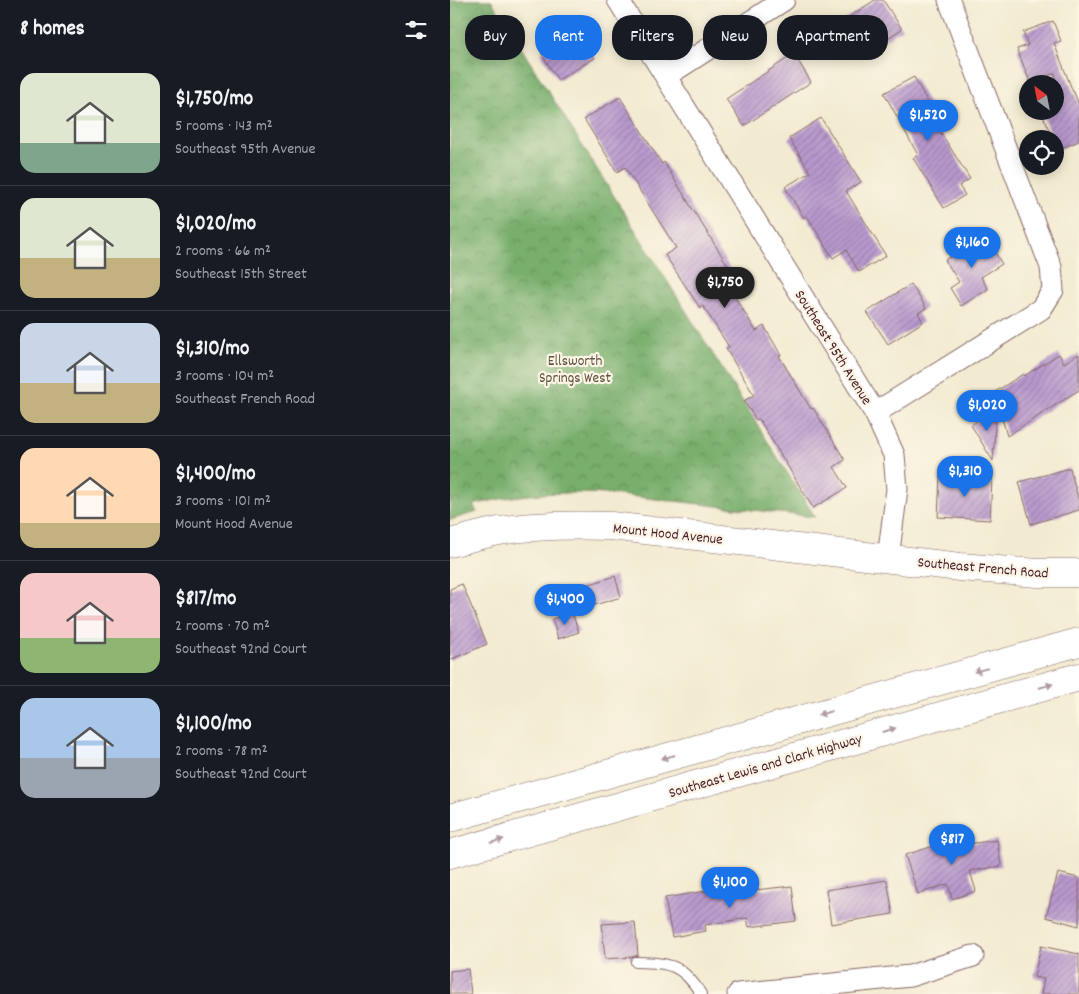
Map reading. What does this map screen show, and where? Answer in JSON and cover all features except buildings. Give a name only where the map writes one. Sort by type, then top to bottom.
[{"type":"main road","name":"Mount Hood Avenue","points":[[450,543],[529,527],[560,525],[611,526],[888,558]]},
{"type":"main road","name":"Southeast French Road","points":[[888,558],[960,567],[1038,573],[1079,573]]},
{"type":"main road","points":[[450,818],[1079,642]]},
{"type":"main road","name":"Southeast Lewis and Clark Highway","points":[[450,854],[1079,676]]},
{"type":"street","name":"Southeast 95th Avenue","points":[[618,0],[875,413],[894,455],[896,489],[888,558]]},
{"type":"street","points":[[666,76],[784,0]]},
{"type":"street","points":[[875,413],[1041,309],[1053,290],[1051,267],[949,0]]},
{"type":"street","points":[[738,994],[910,976],[974,956]]},
{"type":"lane","points":[[636,962],[663,963],[679,968],[701,994]]},
{"type":"green space","name":"Ellsworth Springs West","points":[[450,0],[491,0],[500,15],[465,15],[465,60],[525,60],[525,54],[815,517],[620,495],[566,493],[512,497],[473,505],[477,512],[450,520]]}]
